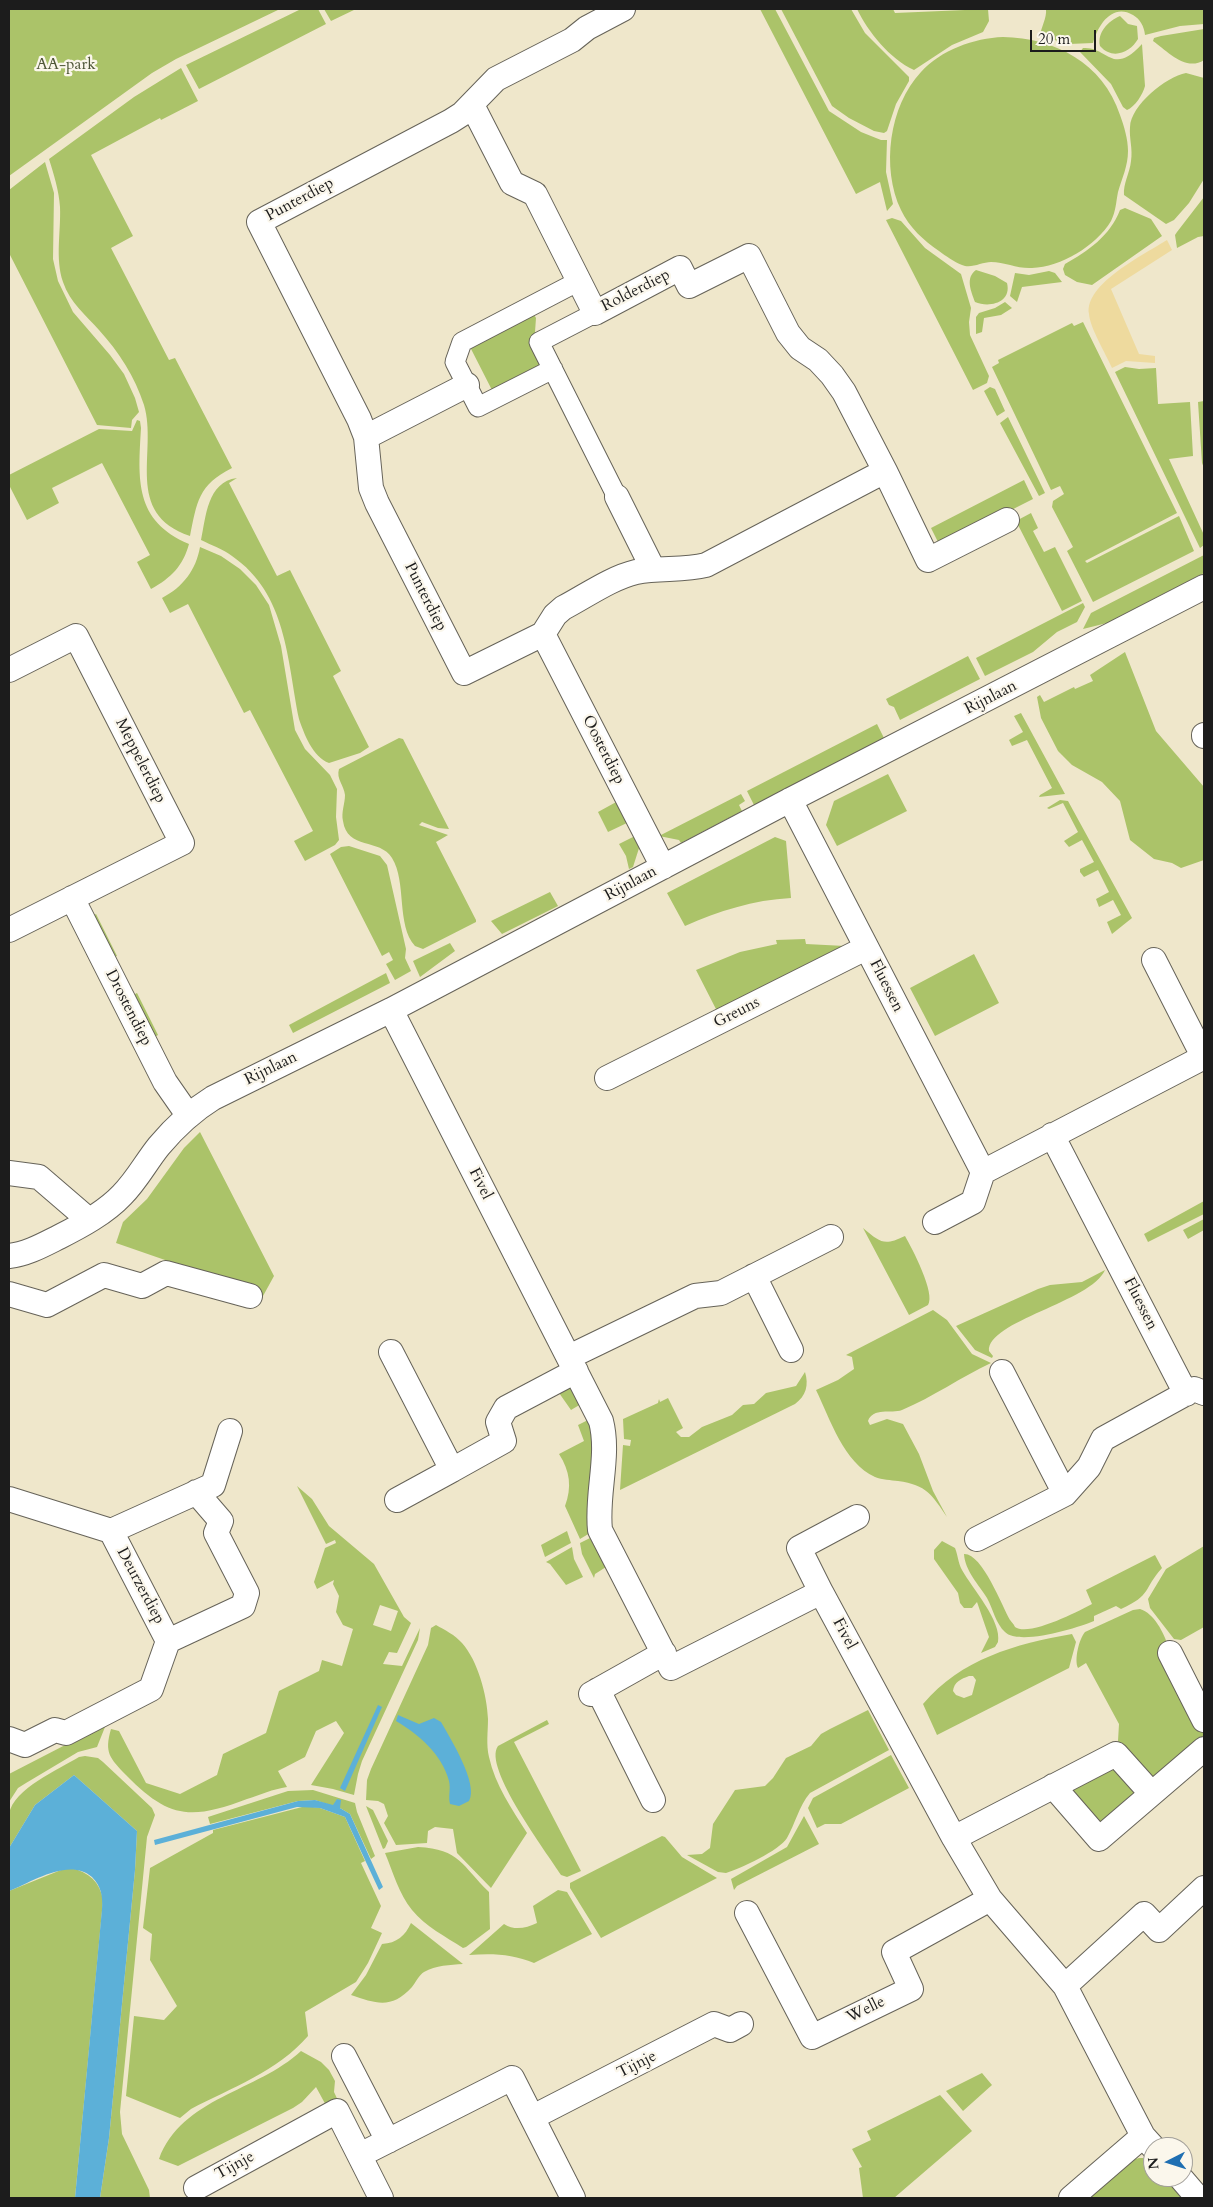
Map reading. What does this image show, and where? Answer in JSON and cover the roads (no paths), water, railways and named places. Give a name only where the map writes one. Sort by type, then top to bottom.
[{"type":"street","name":"Punterdiep","points":[[543,634],[464,673],[374,496],[368,473],[366,437],[352,403],[259,222],[451,121],[472,105],[496,79],[572,40],[587,28],[623,9]]},
{"type":"street","points":[[472,105],[512,183],[535,194],[595,313]]},
{"type":"street","name":"Rolderdiep","points":[[653,569],[539,342],[680,268],[689,286],[749,256],[788,333],[800,348],[818,360],[844,392],[928,560],[1007,520]]},
{"type":"street","points":[[553,368],[478,408],[455,362],[462,342],[579,281]]},
{"type":"street","points":[[366,437],[466,385]]},
{"type":"street","points":[[543,634],[555,615],[563,608],[619,579],[634,573],[653,569],[689,569],[706,565],[885,471]]},
{"type":"street","name":"Rijnlaan","points":[[9,1256],[37,1248],[90,1220],[123,1195],[158,1147],[188,1115],[213,1098],[390,1010],[790,800],[1204,588]]},
{"type":"street","name":"Oosterdiep","points":[[543,634],[663,867]]},
{"type":"street","name":"Meppelerdiep","points":[[9,670],[76,636],[182,843],[72,898]]},
{"type":"street","name":"Fluessen","points":[[790,800],[982,1172]]},
{"type":"street","points":[[9,930],[72,898]]},
{"type":"street","name":"Drostendiep","points":[[72,898],[164,1082],[188,1115]]},
{"type":"street","name":"Greuns","points":[[607,1078],[866,948]]},
{"type":"street","points":[[934,1222],[973,1202],[982,1172],[1204,1057],[1154,960]]},
{"type":"street","name":"Fivel","points":[[390,1010],[602,1421],[605,1436],[598,1510],[600,1530],[671,1668],[821,1592],[954,1838]]},
{"type":"street","name":"Fluessen","points":[[977,1539],[1065,1494],[1089,1466],[1103,1439],[1195,1393],[1052,1135]]},
{"type":"street","points":[[9,1173],[39,1177],[90,1220]]},
{"type":"street","points":[[397,1500],[504,1441],[498,1422],[506,1408],[573,1364],[695,1296],[721,1293],[831,1237]]},
{"type":"street","points":[[9,1294],[47,1305],[104,1275],[142,1286],[166,1273],[250,1296]]},
{"type":"street","points":[[754,1276],[791,1350]]},
{"type":"street","points":[[391,1352],[452,1470]]},
{"type":"street","points":[[1002,1372],[1065,1494]]},
{"type":"street","name":"Deurzerdiep","points":[[9,1499],[111,1531],[213,1485],[230,1431]]},
{"type":"street","name":"Deurzerdiep","points":[[9,1739],[25,1745],[55,1730],[66,1733],[151,1689],[168,1641],[242,1606],[247,1593],[216,1533],[221,1521],[196,1492]]},
{"type":"street","points":[[821,1592],[799,1548],[857,1517]]},
{"type":"street","name":"Deurzerdiep","points":[[111,1531],[168,1641]]},
{"type":"street","points":[[654,1800],[594,1692],[664,1653]]},
{"type":"street","points":[[1170,1653],[1204,1720]]},
{"type":"street","points":[[1053,1786],[1099,1839],[1204,1749]]},
{"type":"street","points":[[1146,2137],[1065,1986],[990,1898],[954,1838],[1116,1754],[1151,1793]]},
{"type":"street","points":[[1065,1986],[1144,1914],[1159,1930],[1204,1888]]},
{"type":"street","name":"Welle","points":[[747,1914],[812,2037],[911,1989],[894,1952],[990,1898]]},
{"type":"street","name":"Tijnje","points":[[533,2117],[714,2024],[730,2030],[741,2024]]},
{"type":"street","points":[[344,2056],[388,2141]]},
{"type":"street","points":[[360,2155],[512,2078],[573,2198]]},
{"type":"street","name":"Tijnje","points":[[196,2188],[337,2111],[381,2198]]},
{"type":"street","points":[[1071,2198],[1143,2145]]},
{"type":"street","points":[[1189,2187],[1198,2198]]},
{"type":"water","points":[[378,1705],[382,1707],[345,1791],[340,1788]]},
{"type":"water","points":[[398,1715],[419,1724],[434,1718],[441,1722],[467,1773],[471,1793],[469,1801],[459,1806],[450,1804],[449,1781],[441,1762],[421,1739],[396,1721]]},
{"type":"water","points":[[74,1775],[137,1831],[135,1870],[109,2138],[100,2198],[75,2198],[102,1909],[101,1892],[98,1884],[92,1877],[83,1871],[73,1869],[50,1873],[9,1891],[9,1848],[35,1805]]},
{"type":"water","points":[[337,1799],[341,1800],[340,1808],[350,1814],[383,1887],[379,1890],[345,1817],[320,1808],[297,1807],[155,1845],[154,1840],[298,1801],[315,1800],[333,1805]]},
{"type":"park label","name":"AA-park","points":[[66,65]]}]
